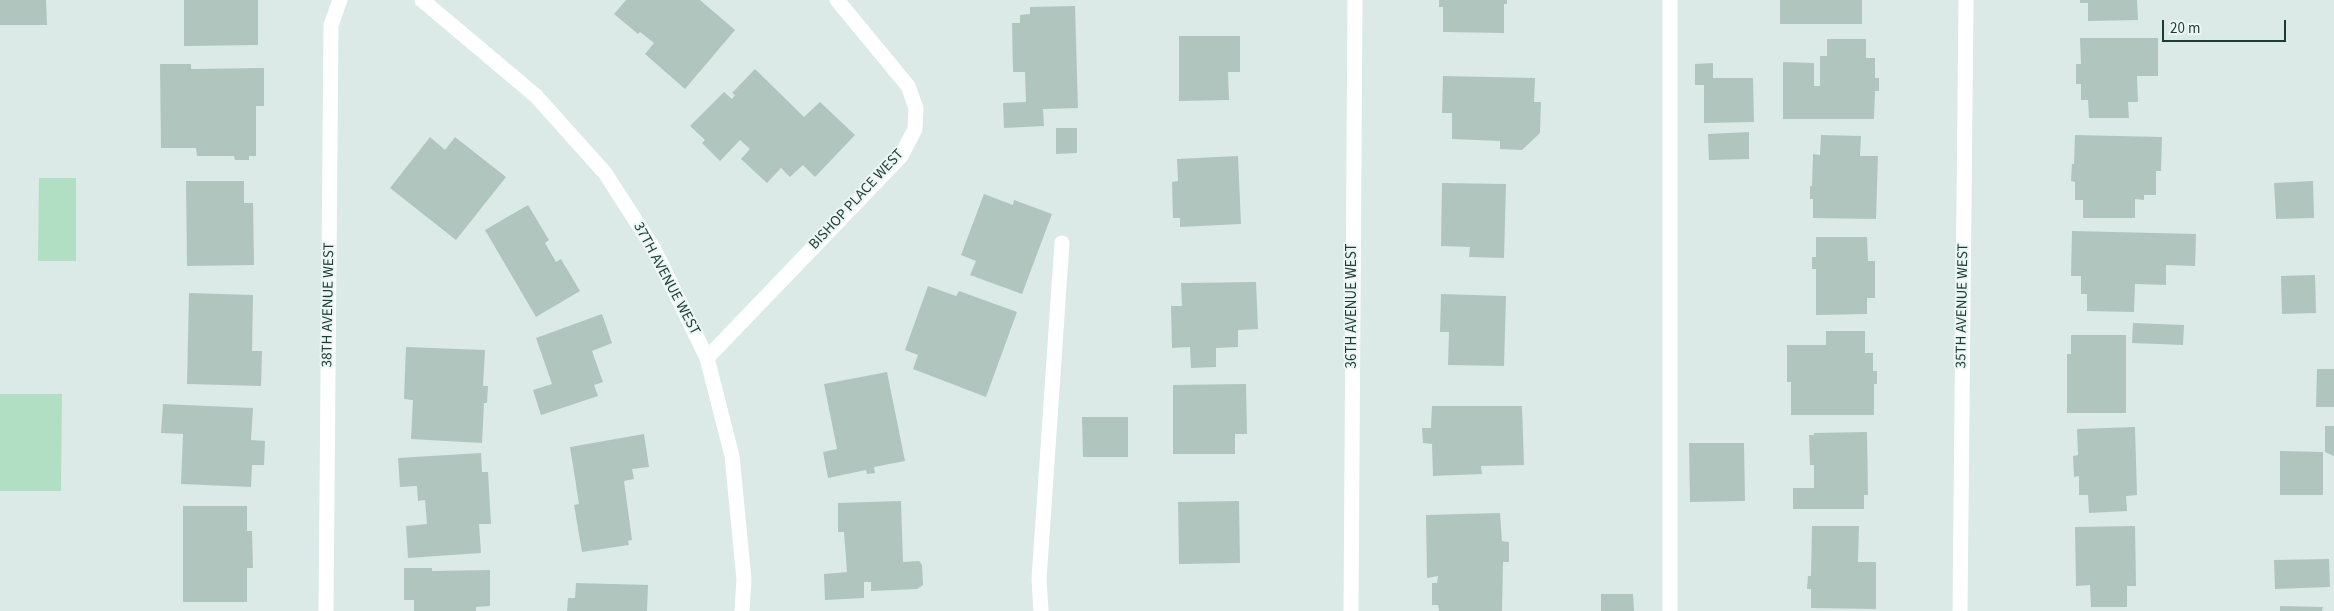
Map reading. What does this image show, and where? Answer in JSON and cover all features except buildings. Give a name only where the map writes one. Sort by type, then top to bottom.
[{"type":"street","name":"38TH AVENUE WEST","points":[[326,611],[331,25],[340,0]]},
{"type":"street","name":"37TH AVENUE WEST","points":[[422,0],[536,96],[605,173],[654,249],[707,358],[732,456],[744,579],[742,611]]},
{"type":"street","name":"BISHOP PLACE WEST","points":[[707,358],[901,156],[915,129],[916,108],[908,86],[837,0]]},
{"type":"street","name":"36TH AVENUE WEST","points":[[1351,611],[1355,0]]},
{"type":"street","points":[[1670,0],[1670,611]]},
{"type":"street","name":"35TH AVENUE WEST","points":[[1960,611],[1966,0]]},
{"type":"street","points":[[1041,611],[1040,579],[1062,243]]},
{"type":"green space","points":[[39,178],[76,178],[76,261],[38,261]]},
{"type":"green space","points":[[0,394],[62,394],[61,491],[0,491]]}]
